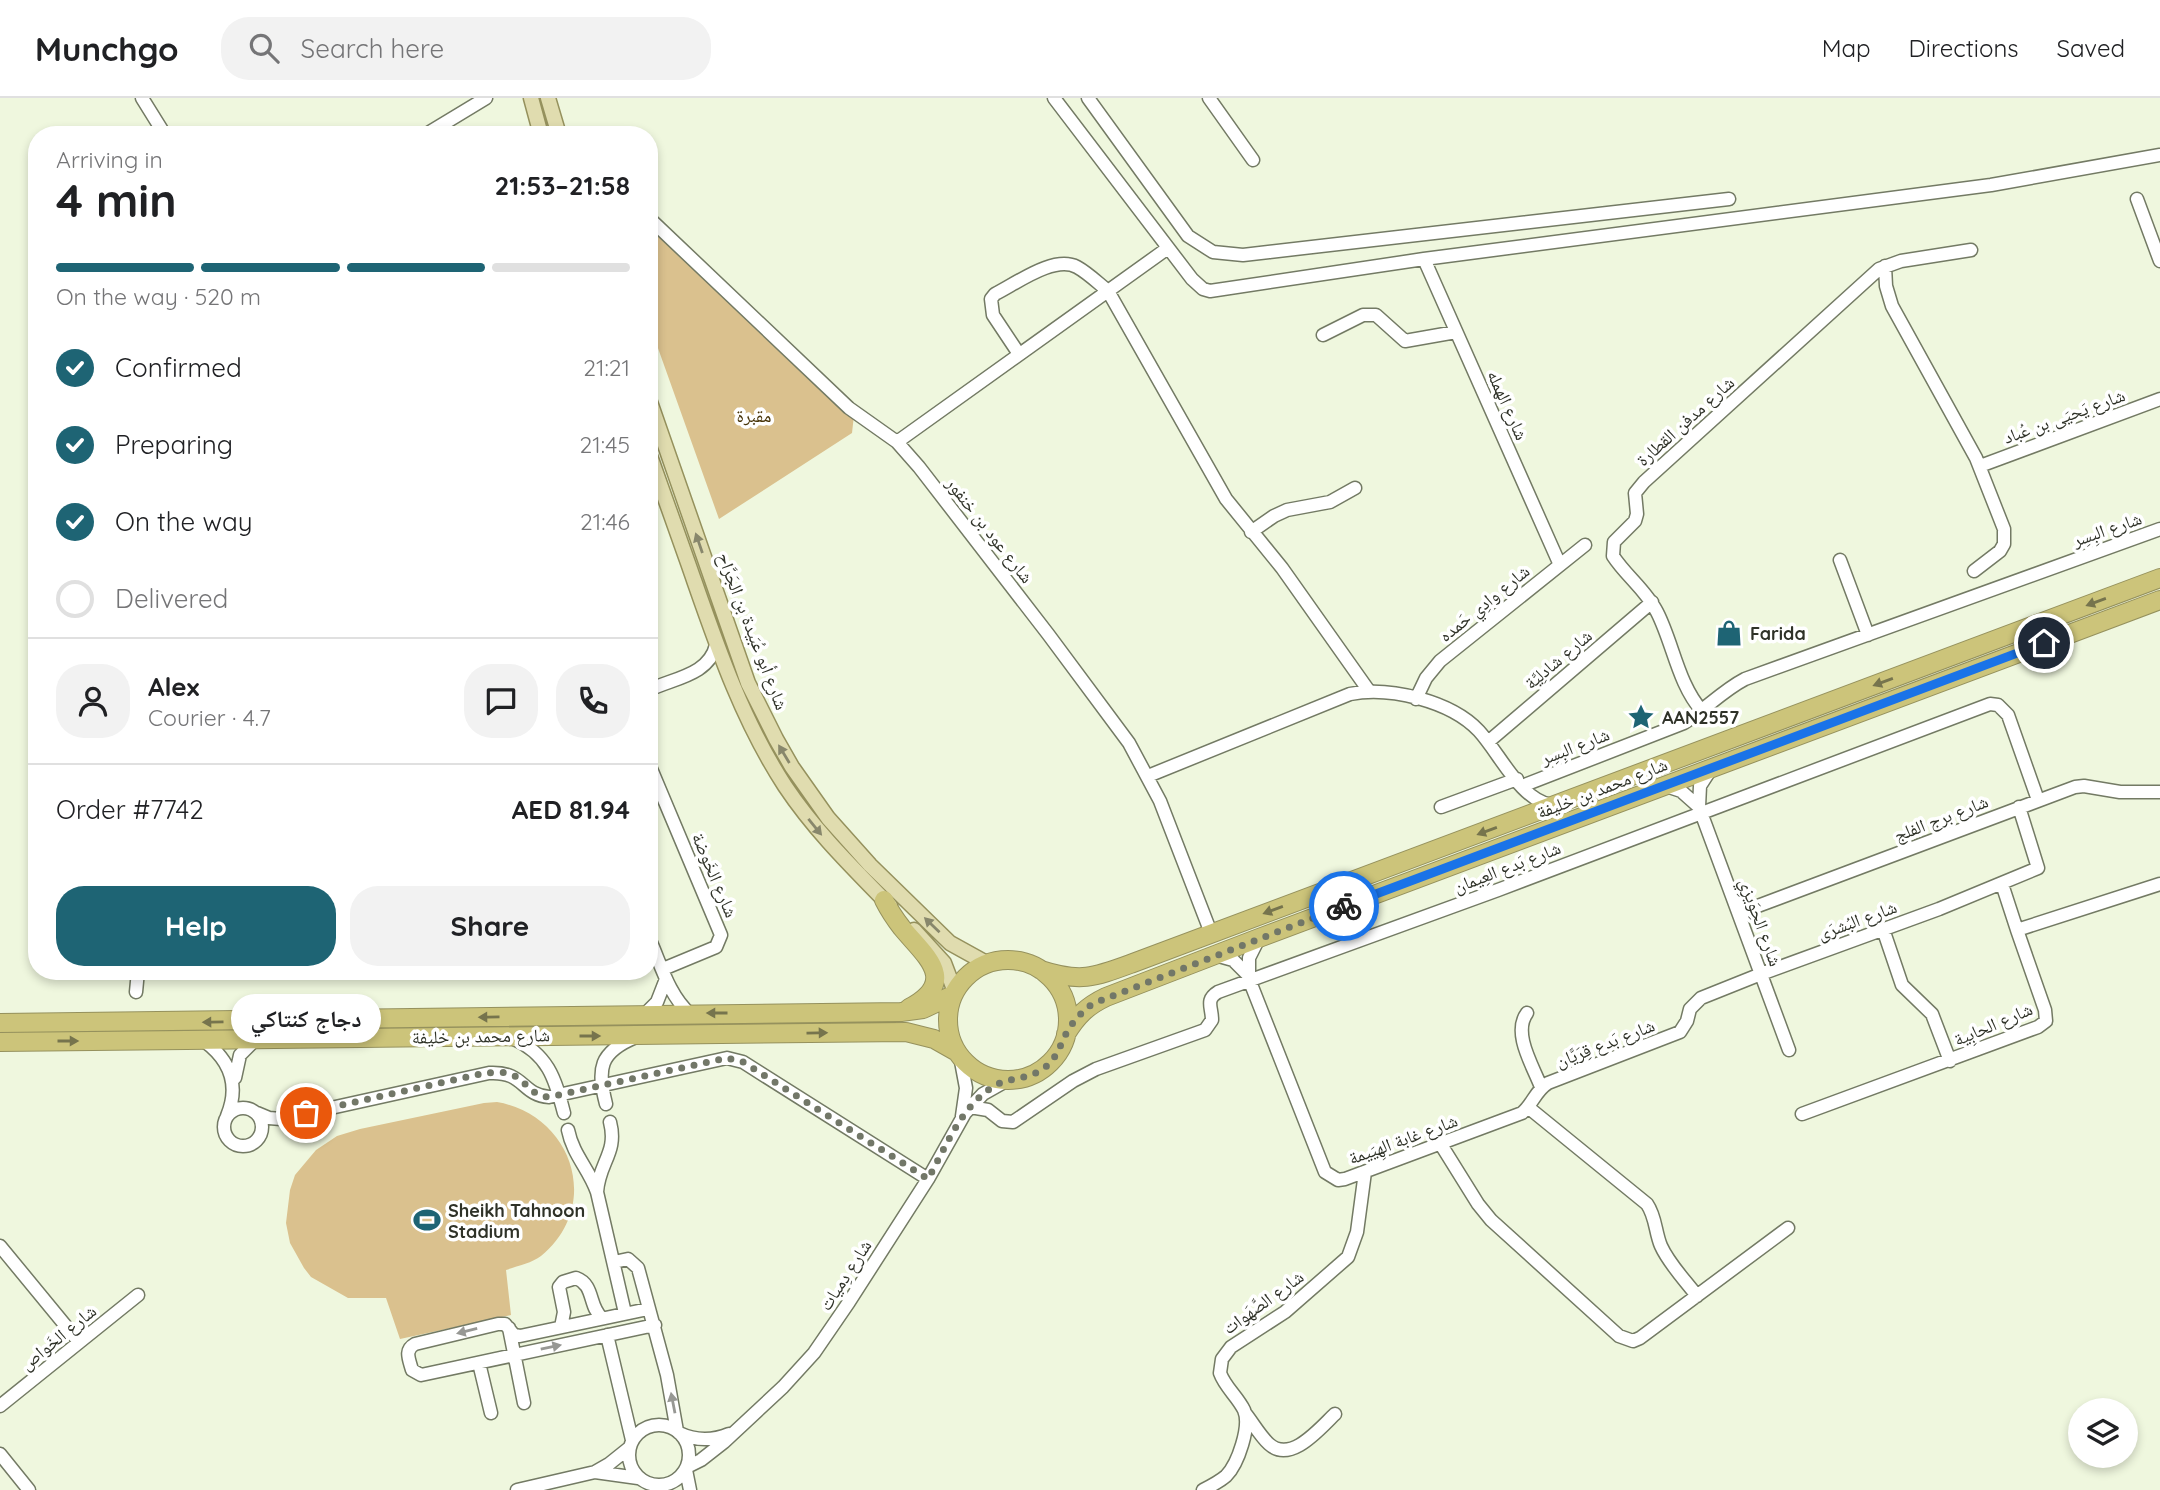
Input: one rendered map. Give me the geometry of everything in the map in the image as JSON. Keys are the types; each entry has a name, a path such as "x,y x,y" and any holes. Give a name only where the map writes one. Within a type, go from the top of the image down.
{"highway":[{"name":"شارع محمد بن خليفة","path":"1041,970 1065,977 1090,977 1556,806 2160,578"},
{"name":"شارع محمد بن خليفة","path":"1066,1034 1080,1013 1092,1004 1214,955 2160,600"},
{"path":"884,900 900,925 929,957 934,972 928,995 901,1012"},
{"path":"1015,961 1041,970 1064,998 1068,1016 1066,1034 1058,1053 1045,1068 1027,1078 1006,1081 981,1073 959,1054 948,1024 954,994 975,970 988,964 1015,961"},
{"name":"شارع محمد بن خليفة","path":"0,1023 901,1012 923,1009 954,994"},
{"name":"شارع محمد بن خليفة","path":"0,1042 906,1032 934,1039 959,1054"}],"main road":[{"path":"531,98 539,126"},
{"path":"548,98 556,126"},
{"name":"شارع أبو عُبَيدة بن الجَرَّاح","path":"658,426 748,683 792,767 828,818 870,865 950,943 988,964"},
{"name":"شارع أبو عُبَيدة بن الجَرَّاح","path":"658,479 729,679 769,760 799,807 843,860 944,962 954,994"}],"street":[{"path":"142,98 159,126"},
{"path":"440,126 486,98"},
{"path":"1054,98 1197,285 1210,291 1424,259 1956,190 2160,155"},
{"path":"1088,98 1181,229 1204,248 1223,254 1243,256 1728,199"},
{"path":"1209,98 1253,160"},
{"path":"2137,200 2160,261"},
{"name":"شارع عود بن خنفور","path":"658,227 849,408 897,442 912,458 1129,743 1148,776 1211,933"},
{"path":"897,442 1168,248"},
{"name":"شارع مدفن القطارة","path":"1702,711 1691,696 1652,602 1617,562 1612,549 1618,536 1635,521 1637,514 1634,500 1638,487 1866,279 1885,266 1901,261 1971,250"},
{"name":"شارع الهمله","path":"1424,259 1560,565"},
{"path":"1020,354 993,315 990,299 995,294 1053,264 1063,262 1077,267 1108,291 1226,499 1289,578 1369,691"},
{"path":"1885,266 1886,286 1892,306 1980,466 2005,537 2000,551 1974,571"},
{"path":"1323,335 1363,315 1376,315 1405,341 1457,332"},
{"name":"شارع يَحيَى بن عُباد","path":"1980,466 2160,399"},
{"path":"1251,532 1287,510 1330,502 1355,488"},
{"name":"شارع البِسِر","path":"1441,807 1490,788 1519,783 1684,723 1702,711 1720,693 1745,679 2160,529"},
{"name":"شارع وادِي حَمده","path":"1416,699 1426,678 1440,661 1585,545"},
{"path":"1840,560 1868,635"},
{"name":"شارع شادلِيَّة","path":"1488,742 1652,602"},
{"path":"658,686 701,669 711,659 716,645"},
{"path":"701,669 716,671 729,679"},
{"path":"1148,776 1337,698 1369,691 1385,692 1441,705 1467,720 1488,742 1519,783 1542,804 1556,806"},
{"name":"شارع بَدع العِيمان","path":"970,1107 988,1110 1006,1122 1016,1120 1073,1081 1096,1069 1205,1030 1212,1020 1209,1005 1211,998 1218,992 1498,890 1700,809 1990,704 1998,705 2008,715 2038,800"},
{"path":"1700,809 1700,786 1711,769"},
{"path":"1516,820 1526,806 1519,783"},
{"name":"شارع الخَوضة","path":"658,786 720,935 716,947 664,974"},
{"path":"1666,786 1681,791 1700,809"},
{"name":"شارع برج الفلج","path":"1739,913 2038,800 2084,786 2120,792 2160,792"},
{"name":"شارع البُشرَى","path":"1690,1009 1701,998 2038,869 2019,807"},
{"name":"شارع الحِوَيزِي","path":"1700,809 1789,1050"},
{"path":"2001,884 2017,930 2160,884"},
{"path":"1883,929 1902,985 1932,1014 1950,1061"},
{"name":"شارع الحابِية","path":"1802,1114 1950,1061 2038,1027 2046,1021 2045,1010 2017,930"},
{"name":"شارع غابة الهِيَيمة","path":"1250,980 1249,958 1259,938"},
{"name":"شارع غابة الهِيَيمة","path":"1214,955 1233,960 1250,980 1325,1172 1338,1180 1514,1117 1529,1108"},
{"path":"658,960 675,998 690,1014"},
{"path":"645,1014 657,1002 664,974"},
{"path":"135,992 137,980"},
{"name":"شارع بَدع قِرَيَّان","path":"1529,1108 1541,1087 1674,1035 1684,1027 1690,1009"},
{"path":"1527,1013 1522,1021 1521,1032 1541,1087"},
{"path":"505,1035 528,1047 570,1085 579,1086 596,1079 617,1046 639,1036"},
{"path":"255,1040 236,1063 233,1097 224,1132 233,1144 248,1146 281,1119"},
{"path":"204,1041 224,1059 241,1098 261,1122 261,1135"},
{"name":"شارع دِميات","path":"959,1054 966,1088 961,1120"},
{"path":"227,1116 239,1108 268,1118 281,1119 501,1072 514,1076 533,1093 559,1096 719,1059 735,1059 928,1179"},
{"path":"547,1066 557,1084 564,1113"},
{"path":"601,1070 601,1085 606,1104"},
{"name":"شارع دِميات","path":"687,1468 736,1431 783,1387 814,1353 928,1179 970,1107 983,1094 1006,1081"},
{"path":"1529,1108 1647,1204 1655,1219 1663,1251 1697,1296"},
{"path":"597,1192 600,1173 614,1138 610,1122"},
{"path":"568,1130 571,1147 590,1175 597,1192 625,1313"},
{"path":"1440,1143 1491,1220 1619,1336 1633,1340 1640,1338 1788,1228"},
{"path":"580,1161 595,1162 609,1155"},
{"name":"شارع الصَّهَوات","path":"1245,1412 1222,1378 1219,1368 1222,1359 1231,1347 1285,1312 1348,1257 1357,1232 1365,1172"},
{"path":"0,1246 79,1342"},
{"path":"614,1262 623,1258 636,1264 655,1325 678,1432 689,1448 687,1468 691,1490"},
{"path":"561,1327 564,1312 559,1287 563,1282 576,1278 588,1287 595,1310 602,1318"},
{"name":"شارع الخَواص","path":"0,1406 138,1295"},
{"path":"648,1308 520,1336 514,1335 502,1323 415,1344 408,1352 412,1370 421,1375 655,1325"},
{"path":"509,1328 524,1403"},
{"path":"607,1335 631,1444 629,1459 638,1478"},
{"path":"479,1363 491,1413"},
{"path":"1245,1412 1270,1445 1283,1450 1297,1447 1335,1414"},
{"path":"1203,1490 1222,1479 1235,1464 1245,1426 1245,1412"},
{"path":"517,1490 595,1472 609,1464 631,1444 638,1433 653,1425 662,1425 678,1432"},
{"name":"شارع دِميات","path":"678,1432 688,1437 707,1440 736,1431"},
{"path":"0,1454 29,1490"},
{"path":"595,1472 638,1478 662,1488 674,1482 687,1468"}],"green space":[{"name":"مقبرة","path":"658,230 854,415 852,433 719,519 658,348"},
{"name":"Sheikh Tahnoon Stadium","path":"497,1102 523,1110 544,1124 560,1143 570,1165 574,1188 571,1212 560,1235 541,1256 506,1270 511,1315 400,1339 386,1298 348,1298 311,1277 304,1268 290,1243 286,1223 290,1190 295,1175 316,1150 337,1136"}],"way so far":[{"path":"306,1113 480,1074 508,1074 521,1081 533,1093 549,1097 727,1058 743,1062 928,1179 961,1120 976,1100 1006,1081 1027,1078 1045,1068 1058,1053 1066,1034 1080,1013 1092,1004 1344,906"}],"place":[{"name":"Farida","path":"1729,633"},
{"name":"AAN2557","path":"1641,717"},
{"name":"دجاج كنتاكي","path":"306,1113"},
{"name":"Sheikh Tahnoon Stadium","path":"427,1220"}],"route":[{"path":"1344,906 2044,643"}]}
